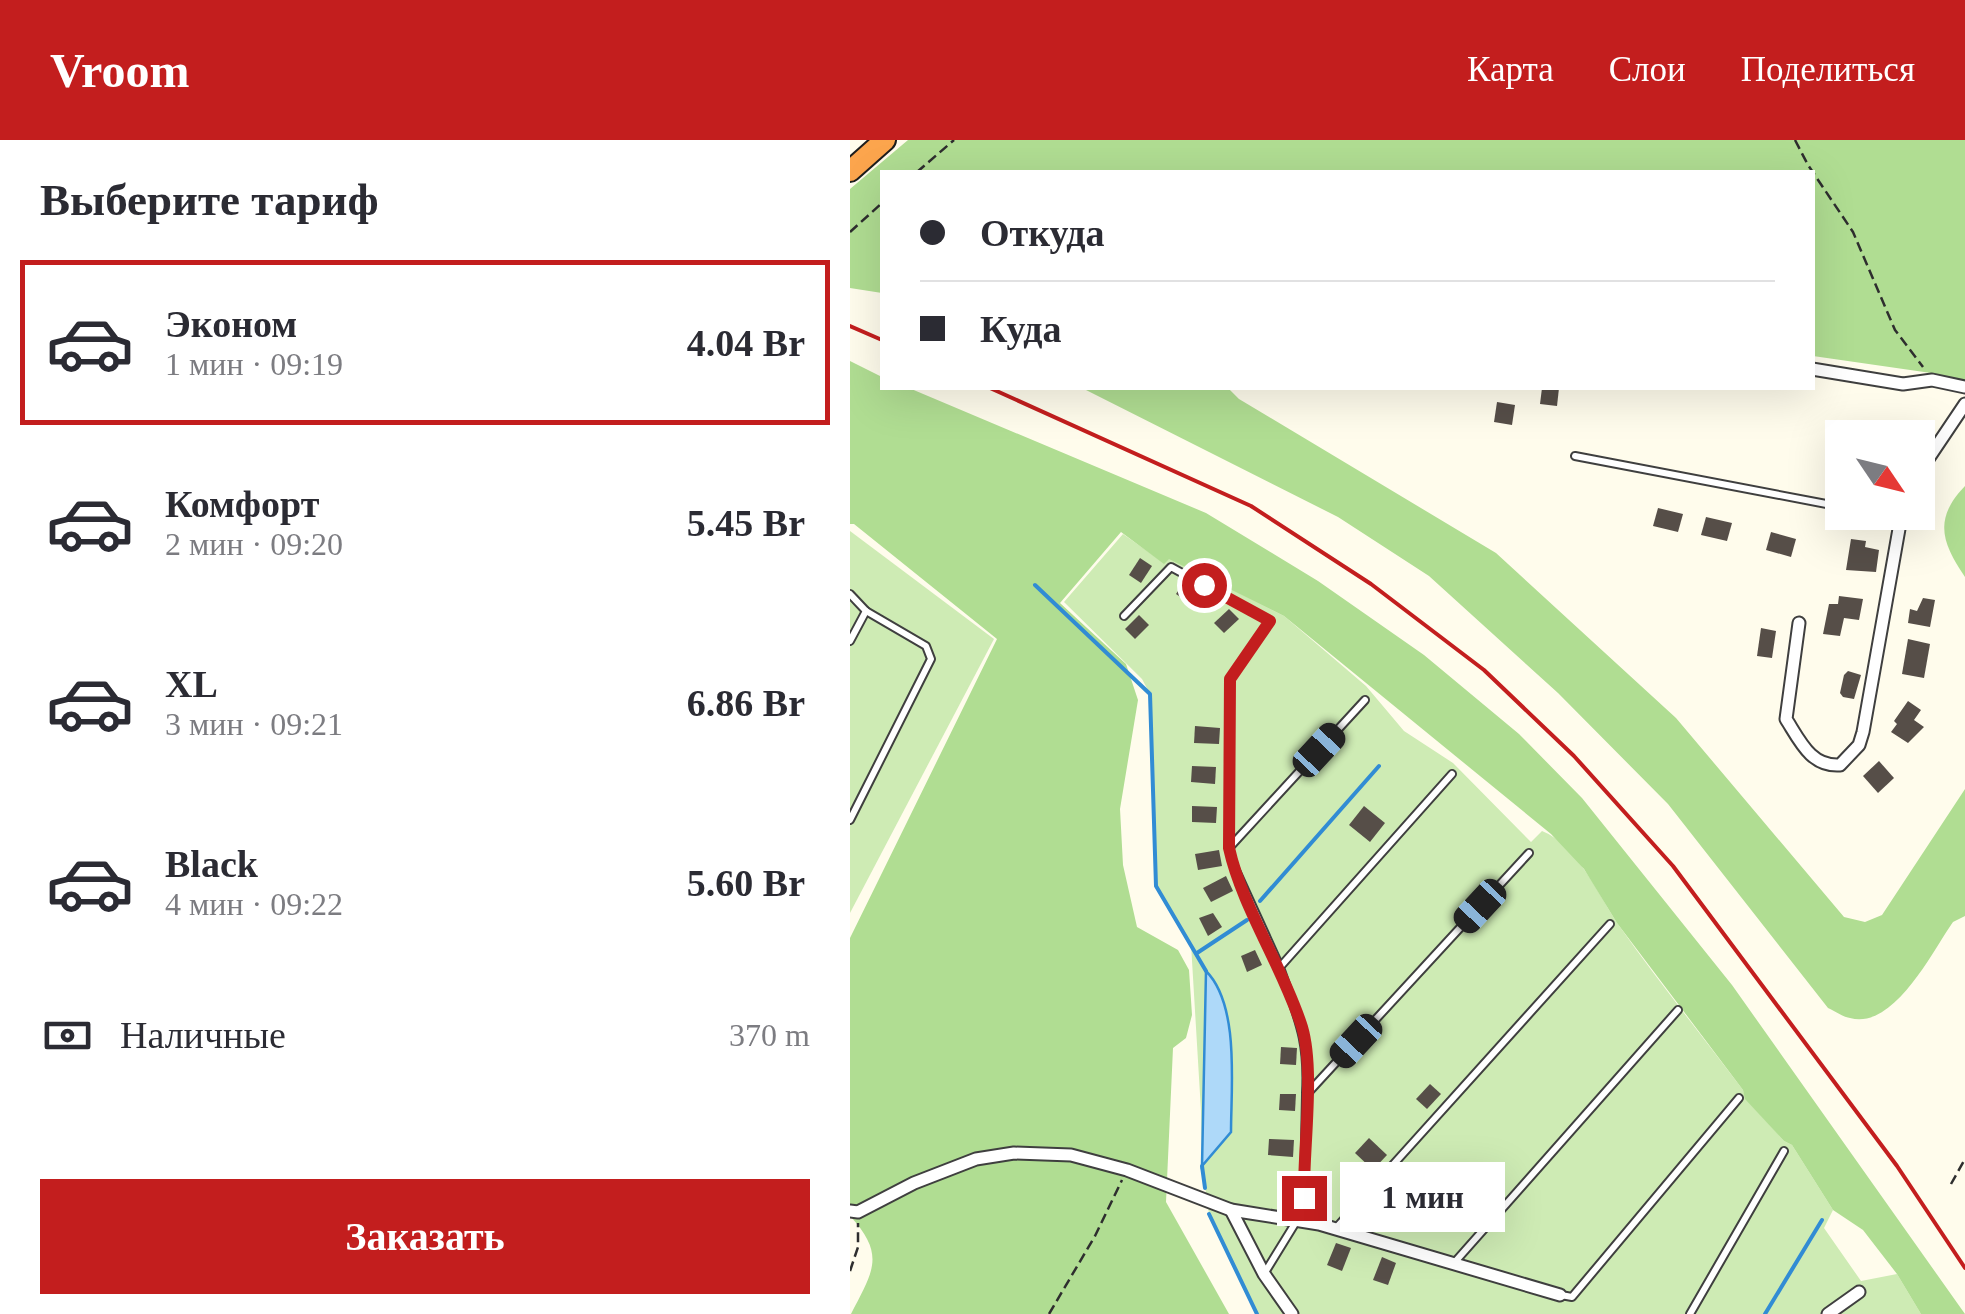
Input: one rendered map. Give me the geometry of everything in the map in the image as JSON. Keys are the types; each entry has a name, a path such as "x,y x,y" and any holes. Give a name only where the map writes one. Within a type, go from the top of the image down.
{"highway":[{"path":"850,171 885,140"}],"street":[{"path":"1815,369 1903,384 1932,380 1965,387"},
{"path":"1935,453 1961,408"},
{"path":"1799,623 1786,719 1816,760 1828,766 1840,764 1860,745 1864,732 1898,530"},
{"path":"854,1211 976,1159 1014,1153 1071,1155 1127,1170 1232,1210 1336,1229 1560,1295"},
{"path":"1232,1210 1264,1274 1292,1314"},
{"path":"1828,1314 1859,1292"}],"lane":[{"path":"1574,456 1825,504"},
{"path":"1124,616 1172,567 1270,621 1230,679 1229,848 1302,1028 1308,1056 1304,1198 1316,1224"},
{"path":"850,594 866,611 926,646 931,659 850,820"},
{"path":"850,641 866,611"},
{"path":"1229,848 1365,700"},
{"path":"1280,967 1452,774"},
{"path":"1306,1094 1529,853"},
{"path":"1336,1229 1610,924"},
{"path":"1453,1264 1678,1010"},
{"path":"1560,1295 1572,1297 1739,1098"},
{"path":"1690,1314 1784,1151"},
{"path":"1264,1274 1297,1220"}],"path":[{"path":"919,170 954,140"},
{"path":"1795,140 1811,170"},
{"path":"1815,175 1854,232 1895,330 1932,380"},
{"path":"850,232 880,205"},
{"path":"1952,1184 1965,1160"},
{"path":"1049,1314 1127,1170"},
{"path":"850,1270 858,1247 854,1211"}],"green space":[{"path":"908,140 1965,140 1965,385 1931,373 1815,356 1815,170 880,170 880,293 850,288 850,189"},
{"path":"850,361 880,376 880,390 914,390 1206,513 1318,581 1424,655 1519,734 1582,798 1732,985 1965,1314 1921,1314 1863,1230 1833,1210 1792,1145 1745,1099 1743,1090 1617,923 1584,869 1551,834 1284,616 1169,559 1164,564 1121,532 1060,603 1126,664 1138,700 1120,809 1123,865 1137,927 1178,950 1189,970 1192,1015 1186,1038 1173,1048 1166,1202 1229,1314 851,1314 870,1274 872,1253 850,1216 850,938 997,639 850,524"},
{"path":"1086,390 1230,390 1496,553 1676,718 1844,917 1865,922 1882,915 1965,789 1965,916 1953,922 1910,986 1882,1012 1866,1019 1850,1018 1828,1008 1668,804 1558,693 1429,576 1338,517"},
{"path":"1965,486 1965,577 1944,531 1948,509"},
{"path":"850,531 994,639 850,913"},
{"path":"1123,534 1164,563 1169,558 1284,616 1366,686 1404,731 1453,763 1531,842 1542,831 1566,848 1746,1099 1792,1145 1833,1210 1824,1228 1861,1281 1897,1274 1921,1314 1257,1314 1209,1214 1202,1166 1191,944 1156,886 1150,694 1142,679 1064,602"}],"water":[{"path":"1206,971 1217,986 1229,1025 1232,1093 1231,1132 1202,1166"}],"building":[{"path":"1542,390 1559,390 1557,406 1540,404"},
{"path":"1497,402 1515,405 1512,425 1494,422"},
{"path":"1658,508 1683,514 1678,532 1653,526"},
{"path":"1706,517 1732,523 1727,541 1701,535"},
{"path":"1771,532 1796,539 1791,557 1766,550"},
{"path":"1851,539 1866,541 1865,547 1879,550 1876,572 1846,570"},
{"path":"1140,558 1152,566 1141,583 1129,575"},
{"path":"1184,582 1201,593 1192,605 1176,594"},
{"path":"1839,596 1863,599 1859,620 1844,618 1840,636 1823,634 1829,604 1838,604"},
{"path":"1923,598 1935,600 1930,627 1908,623 1910,609 1917,611"},
{"path":"1229,609 1239,619 1224,633 1214,623"},
{"path":"1139,615 1149,625 1135,639 1125,629"},
{"path":"1761,628 1776,631 1772,658 1757,656"},
{"path":"1908,639 1930,644 1924,678 1902,674"},
{"path":"1848,671 1861,675 1854,699 1840,693"},
{"path":"1908,701 1921,710 1914,720 1924,727 1908,743 1891,732"},
{"path":"1195,726 1220,728 1219,744 1194,743"},
{"path":"1879,761 1894,778 1878,793 1863,776"},
{"path":"1192,766 1216,767 1215,784 1191,782"},
{"path":"1192,806 1217,807 1216,823 1192,822"},
{"path":"1364,806 1385,823 1370,842 1349,825"},
{"path":"1219,850 1222,866 1198,870 1195,854"},
{"path":"1226,876 1233,891 1211,902 1203,888"},
{"path":"1213,913 1222,927 1208,936 1199,918"},
{"path":"1255,950 1262,965 1247,972 1241,956"},
{"path":"1281,1047 1297,1048 1296,1065 1280,1064"},
{"path":"1430,1084 1441,1094 1427,1109 1416,1099"},
{"path":"1280,1094 1296,1094 1295,1111 1279,1110"},
{"path":"1369,1138 1387,1155 1373,1170 1355,1153"},
{"path":"1269,1139 1294,1140 1293,1157 1268,1155"},
{"path":"1278,1182 1294,1183 1293,1200 1277,1199"},
{"path":"1336,1243 1351,1248 1342,1271 1327,1265"},
{"path":"1382,1257 1396,1263 1388,1285 1373,1280"}],"waterway":[{"path":"1035,585 1150,694 1156,886 1206,971"},
{"path":"1260,901 1379,766"},
{"path":"1197,953 1247,920"},
{"path":"1202,1166 1205,1188"},
{"path":"1209,1214 1257,1314"},
{"path":"1765,1314 1822,1220"}],"railway":[{"path":"850,326 880,339"},
{"path":"994,390 1251,506 1371,584 1484,670 1574,756 1673,866 1897,1166 1965,1268"}],"route":[{"path":"1204,585 1270,621 1230,679 1229,848 1302,1028 1308,1056 1304,1198"}]}
